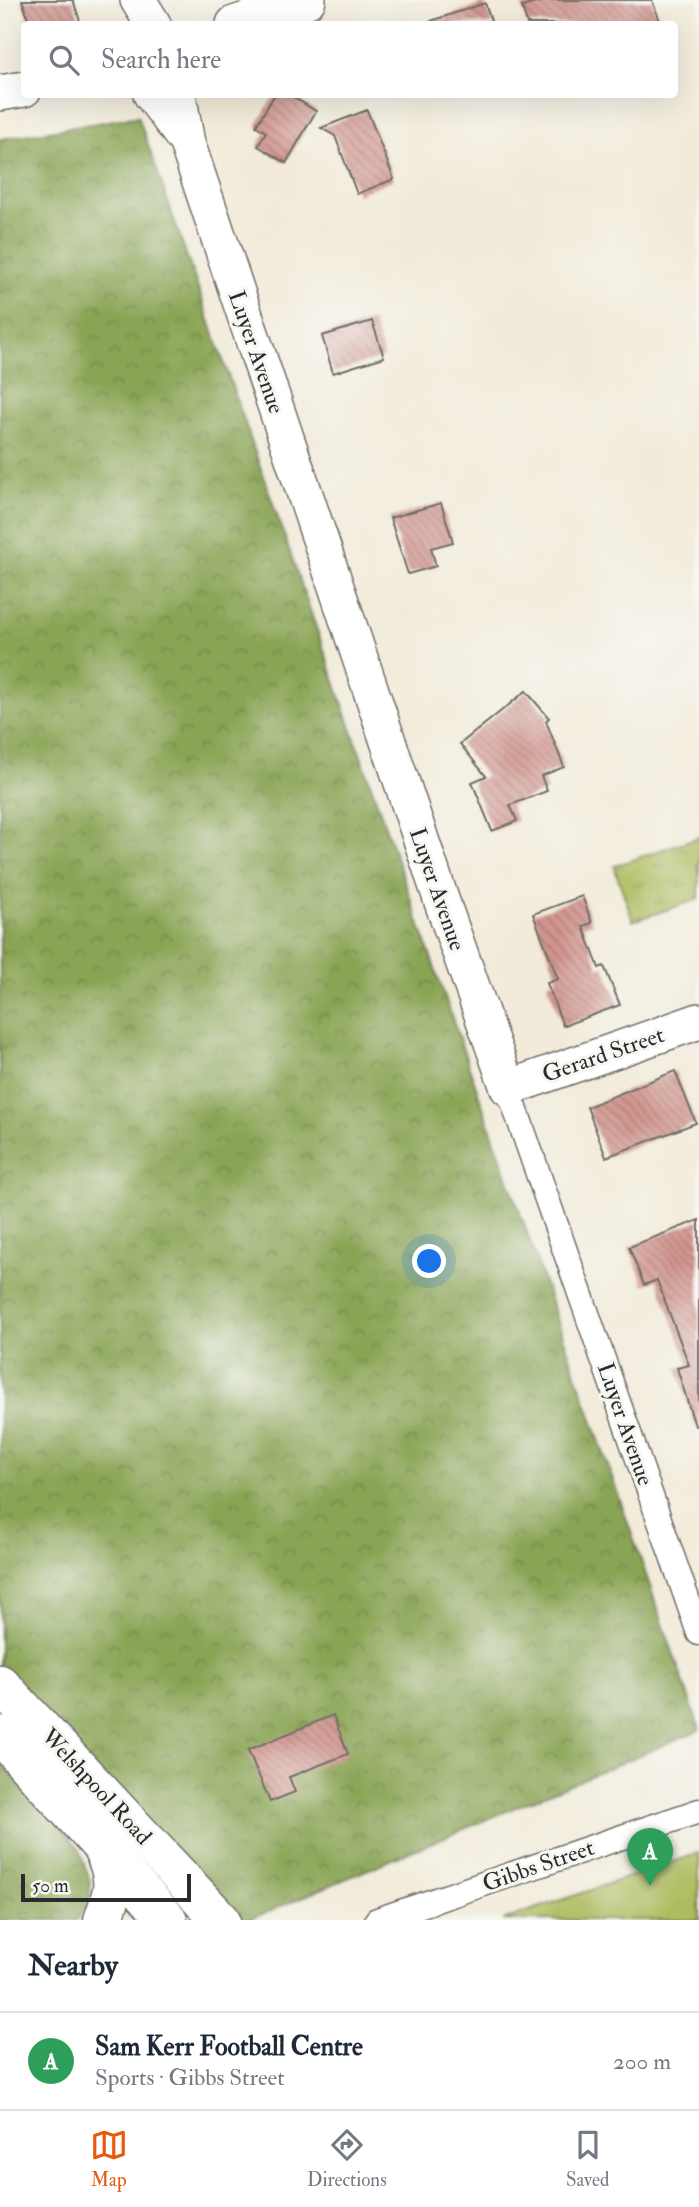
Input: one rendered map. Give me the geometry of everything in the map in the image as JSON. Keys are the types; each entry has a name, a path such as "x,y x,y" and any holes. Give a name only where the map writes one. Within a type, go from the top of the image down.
{"main road":[{"name":"Welshpool Road","path":"0,1684 221,1920"},
{"name":"Welshpool Road","path":"0,1735 164,1919"},
{"path":"103,1850 112,1870 114,1888 103,1920"},
{"path":"164,1919 195,1891"}],"street":[{"path":"130,0 131,21"},
{"path":"138,0 151,21"},
{"path":"244,21 308,0"},
{"path":"0,93 21,90"},
{"name":"Luyer Avenue","path":"153,98 187,142"},
{"name":"Luyer Avenue","path":"179,98 187,142 442,902 699,1633"},
{"name":"Gerard Street","path":"508,1088 699,1021"},
{"name":"Gibbs Street","path":"377,1920 699,1811"}],"green space":[{"path":"138,116 699,1727 699,1730 248,1920 238,1920 0,1668 0,139"},
{"path":"699,837 699,899 633,921 614,866"},
{"path":"0,1762 79,1848 90,1881 90,1898 77,1920 0,1920"},
{"path":"699,1853 699,1920 503,1920"}],"building":[{"path":"22,0 73,0 80,21 29,21"},
{"path":"545,0 652,0 660,21 526,21 522,7"},
{"path":"485,3 491,21 431,21"},
{"path":"273,98 295,98 316,111 286,163 258,146 266,132 256,126"},
{"path":"367,110 394,179 357,194 335,136 321,128"},
{"path":"372,321 384,357 333,373 322,336"},
{"path":"441,503 453,542 431,548 436,566 408,574 390,518"},
{"path":"526,691 549,718 546,721 564,767 541,776 547,791 510,805 517,821 492,831 472,782 486,776 460,744"},
{"path":"582,896 592,923 583,926 599,968 604,966 620,1005 563,1026 547,983 558,979 533,914"},
{"path":"675,1071 696,1123 606,1157 587,1107"},
{"path":"699,1220 699,1425 695,1426 677,1368 689,1365 657,1280 644,1285 629,1247"},
{"path":"333,1715 348,1754 289,1777 295,1792 270,1802 248,1750"}],"place":[{"name":"Sam Kerr Football Centre","path":"650,1886"}]}
